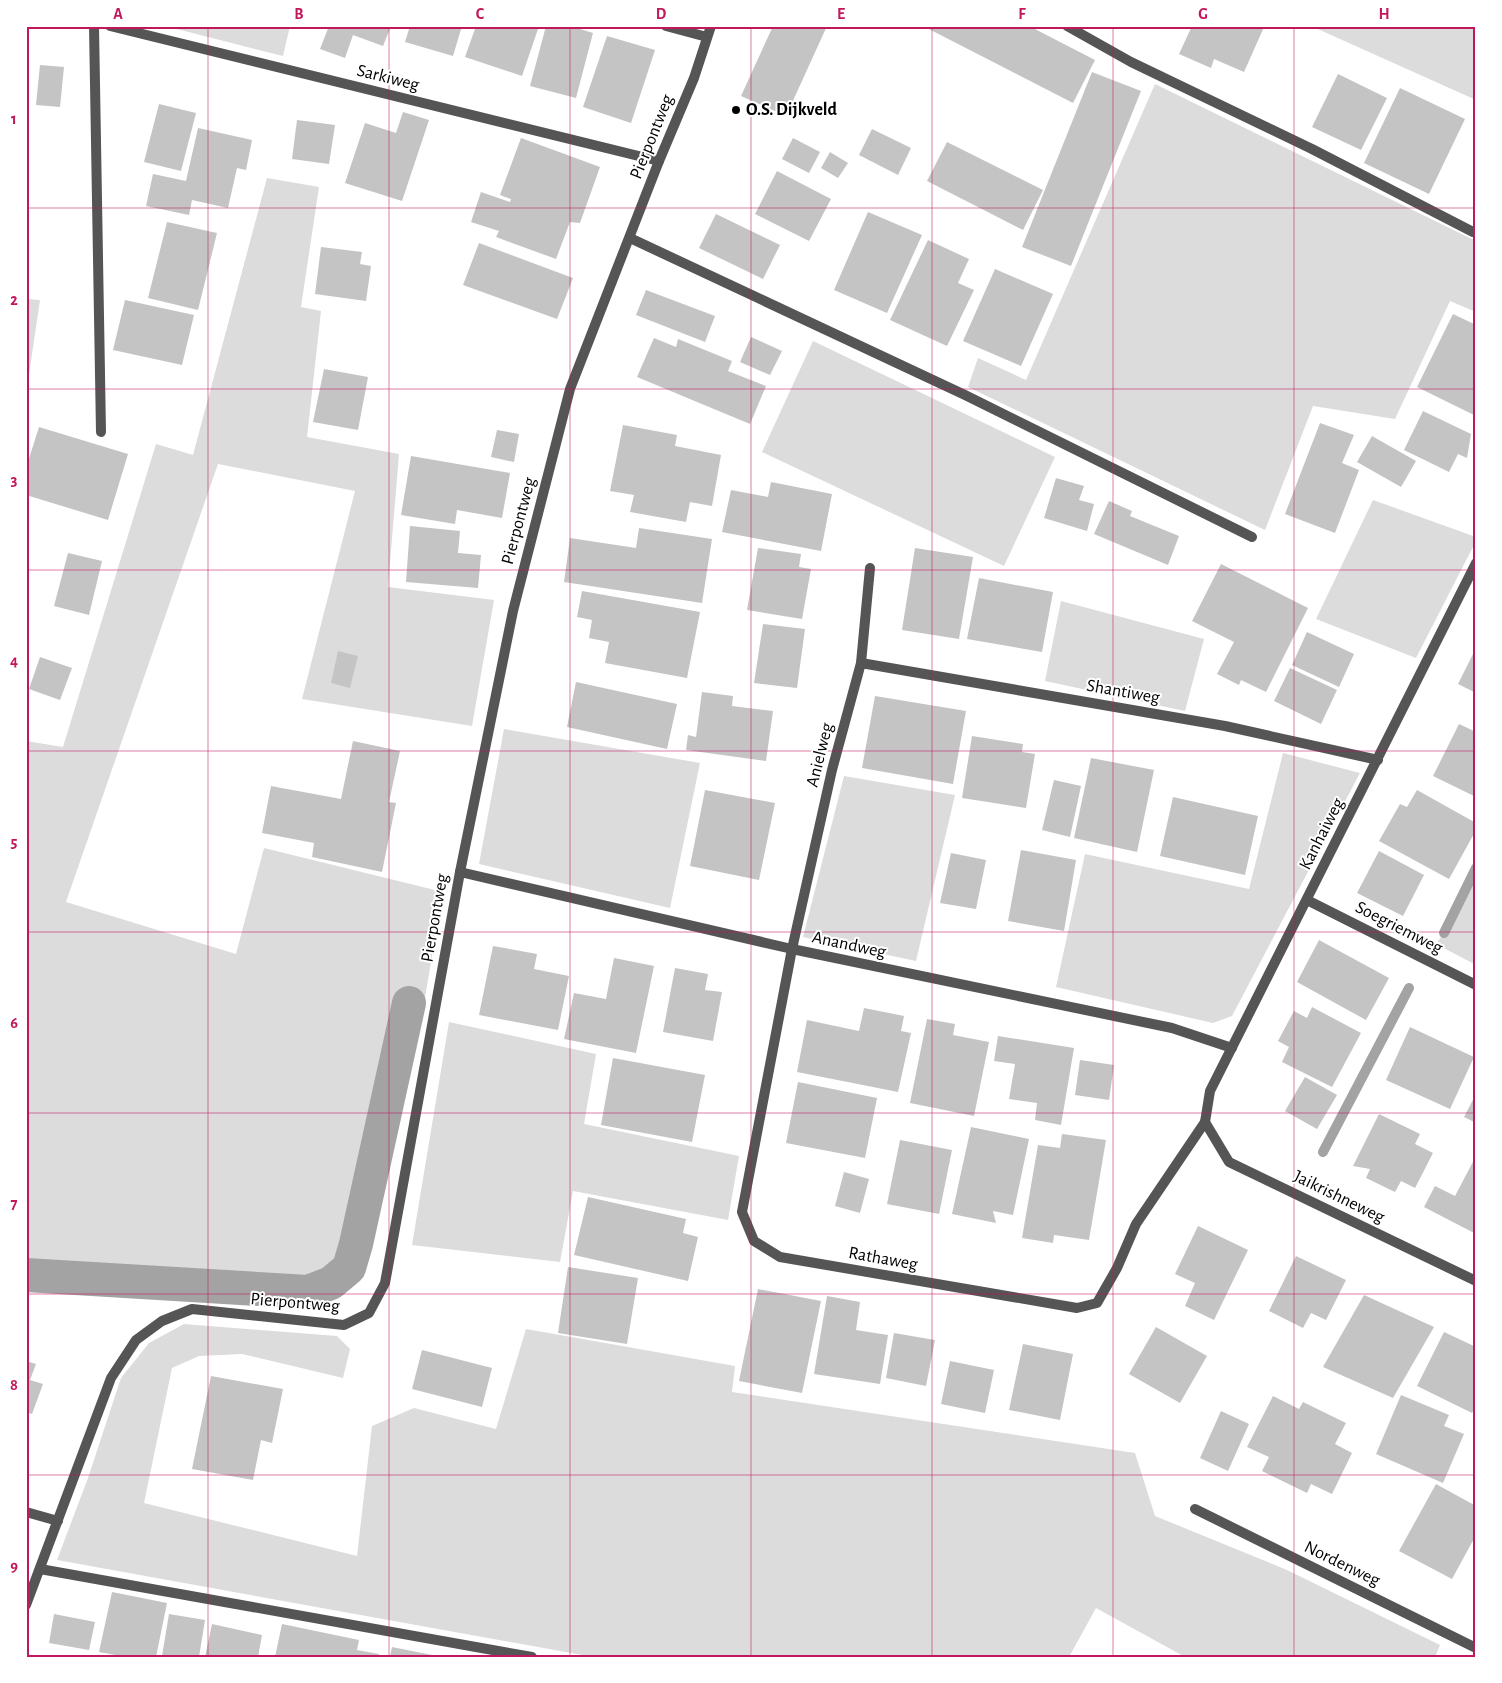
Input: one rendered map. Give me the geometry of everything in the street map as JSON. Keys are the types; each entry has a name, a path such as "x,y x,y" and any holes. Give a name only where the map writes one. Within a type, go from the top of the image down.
{"street":[{"path":"94,26 101,432"},
{"name":"Sarkiweg","path":"110,26 659,161"},
{"path":"666,26 708,37"},
{"name":"Pierpontweg","path":"26,1605 111,1378 136,1340 162,1321 192,1309 344,1325 369,1313 385,1283 460,872 513,611 570,389 659,161 694,78 711,26"},
{"path":"1067,26 1131,62 1312,150 1473,232"},
{"path":"630,238 965,395 1252,537"},
{"name":"Kanhaiweg","path":"1204,1122 1210,1091 1476,563"},
{"name":"Anielweg","path":"792,949 832,770 861,663 870,568"},
{"name":"Shantiweg","path":"861,663 1225,726 1378,760"},
{"name":"Anandweg","path":"460,872 792,949 1172,1028 1232,1048"},
{"name":"Soegriemweg","path":"1307,900 1476,985"},
{"name":"Rathaweg","path":"792,949 742,1212 754,1241 780,1257 1077,1308 1097,1303 1117,1268 1136,1224 1204,1122"},
{"name":"Jaikrishneweg","path":"1204,1122 1229,1162 1476,1282"},
{"name":"Nordenweg","path":"1195,1509 1476,1648"},
{"path":"26,1512 58,1521"},
{"path":"40,1569 532,1657"}],"shaded area":[{"path":"165,26 290,26 283,56"},
{"path":"1311,26 1476,26 1476,100"},
{"path":"1155,84 1476,241 1476,312 1450,301 1395,419 1313,406 1265,530 968,387 978,358 1026,380"},
{"path":"267,178 319,187 301,307 321,311 307,437 399,454 388,587 494,600 472,726 302,699 355,491 218,464 66,902 236,954 264,848 443,892 423,1009 409,1004 356,1244 349,1268 331,1283 308,1292 26,1275 26,741 63,747 156,444 193,455"},
{"path":"26,299 40,300 26,395"},
{"path":"813,341 1055,457 1004,566 762,452"},
{"path":"1373,500 1476,537 1476,541 1416,658 1316,619"},
{"path":"1061,601 1204,639 1185,711 1045,681"},
{"path":"504,729 700,763 670,908 479,864"},
{"path":"1283,753 1360,773 1232,1016 1213,1023 1056,987 1085,854 1249,889"},
{"path":"844,776 955,795 916,961 803,937"},
{"path":"1476,868 1476,965 1436,944 1444,933"},
{"path":"449,1022 596,1054 584,1124 739,1156 728,1220 573,1191 560,1262 412,1245"},
{"path":"184,1324 337,1336 350,1349 343,1378 242,1354 199,1356 172,1368 144,1503 357,1556 372,1426 414,1408 496,1429 526,1329 735,1366 732,1392 1135,1453 1155,1516 1287,1570 1440,1645 1435,1657 1185,1657 1096,1608 1069,1657 593,1657 57,1560 88,1478 121,1378 149,1343"}],"building":[{"path":"329,26 391,26 383,46 353,35 345,58 320,49"},
{"path":"410,26 462,26 453,56 405,42"},
{"path":"476,26 539,26 522,76 465,57"},
{"path":"546,26 581,26 580,29 593,33 576,98 530,86"},
{"path":"773,26 827,26 786,116 741,96"},
{"path":"923,26 1029,26 1095,60 1073,103"},
{"path":"1192,26 1264,27 1244,72 1214,59 1211,68 1179,54"},
{"path":"607,36 655,50 631,123 583,107"},
{"path":"40,65 64,67 60,107 36,105"},
{"path":"1092,72 1141,91 1071,266 1022,247"},
{"path":"1338,74 1387,98 1361,150 1312,127"},
{"path":"1400,88 1465,119 1429,194 1364,163"},
{"path":"159,104 196,113 181,171 144,162"},
{"path":"403,112 429,120 402,201 345,183 365,123 396,133"},
{"path":"297,120 335,125 329,164 292,159"},
{"path":"198,128 252,140 246,170 237,168 228,208 192,200 189,215 146,206 153,174 186,181"},
{"path":"872,129 911,148 898,175 859,155"},
{"path":"521,138 600,167 580,223 570,222 556,259 496,237 499,231 471,222 481,192 510,202 511,199 500,195"},
{"path":"793,138 820,152 809,173 782,159"},
{"path":"947,142 1043,190 1023,230 927,181"},
{"path":"830,152 848,163 838,178 821,168"},
{"path":"777,171 831,199 809,241 755,214"},
{"path":"868,212 922,235 887,313 834,290"},
{"path":"716,214 780,245 763,279 699,248"},
{"path":"167,222 217,233 198,310 148,298"},
{"path":"928,240 969,259 958,283 974,290 947,346 890,320"},
{"path":"479,243 573,278 557,319 463,285"},
{"path":"321,247 362,252 360,264 371,266 366,301 315,294"},
{"path":"995,269 1053,294 1021,366 963,341"},
{"path":"646,290 715,316 705,342 636,315"},
{"path":"125,300 194,315 182,365 113,350"},
{"path":"1453,314 1476,325 1476,416 1417,387"},
{"path":"751,337 782,351 770,375 740,362"},
{"path":"654,338 676,347 678,339 732,361 728,371 766,386 750,424 637,377"},
{"path":"324,369 368,377 358,430 313,422"},
{"path":"1423,411 1471,434 1467,458 1458,454 1449,472 1404,450"},
{"path":"1320,423 1354,435 1342,463 1359,470 1335,533 1285,514"},
{"path":"623,425 677,435 675,446 721,455 712,506 690,502 686,522 630,512 634,495 610,491"},
{"path":"39,427 128,454 108,520 26,495 26,468"},
{"path":"497,430 519,434 514,462 491,457"},
{"path":"1372,436 1416,461 1401,487 1357,462"},
{"path":"411,456 510,473 502,518 457,510 455,524 401,515"},
{"path":"1056,478 1084,486 1079,500 1094,504 1087,531 1044,518"},
{"path":"771,482 832,494 821,551 722,532 731,490 768,497"},
{"path":"1109,501 1132,511 1130,516 1179,536 1168,565 1094,534"},
{"path":"410,526 460,531 458,553 481,555 478,588 406,582"},
{"path":"639,528 712,539 702,603 564,582 570,538 636,548"},
{"path":"758,548 801,554 799,567 811,569 802,619 747,610"},
{"path":"915,548 973,557 959,639 902,630"},
{"path":"68,553 102,561 89,615 54,606"},
{"path":"1221,564 1308,608 1266,692 1241,680 1239,685 1217,674 1234,642 1192,621"},
{"path":"979,578 1053,592 1042,652 967,639"},
{"path":"582,591 700,612 687,678 605,663 609,642 589,638 592,620 577,617"},
{"path":"763,624 805,629 797,688 754,683"},
{"path":"1307,632 1354,654 1339,687 1292,665"},
{"path":"1476,648 1476,693 1458,684"},
{"path":"338,651 358,656 350,688 331,683"},
{"path":"40,657 72,668 60,700 29,689"},
{"path":"1290,668 1337,690 1321,724 1274,701"},
{"path":"576,682 677,704 667,749 567,727"},
{"path":"702,692 733,696 732,706 773,711 766,761 686,750 688,735 696,737"},
{"path":"875,696 966,711 953,784 862,768"},
{"path":"1459,724 1476,732 1476,797 1433,776"},
{"path":"972,736 1023,744 1022,752 1035,754 1026,808 962,798"},
{"path":"353,741 400,751 389,802 396,803 382,872 312,857 314,843 262,833 271,786 341,799"},
{"path":"1091,758 1154,770 1137,852 1074,838"},
{"path":"1054,780 1081,786 1070,837 1042,830"},
{"path":"705,790 775,803 759,880 690,866"},
{"path":"1417,790 1476,823 1476,830 1449,879 1379,841 1400,804 1407,807"},
{"path":"1173,797 1258,816 1245,875 1160,856"},
{"path":"1021,850 1076,860 1064,931 1008,921"},
{"path":"1379,851 1424,875 1403,916 1357,893"},
{"path":"951,853 986,860 976,909 940,903"},
{"path":"1319,940 1389,978 1366,1020 1297,982"},
{"path":"493,946 537,954 534,969 569,976 558,1030 479,1015"},
{"path":"614,958 654,966 636,1053 564,1039 574,993 606,999"},
{"path":"675,968 708,974 705,990 722,992 713,1041 663,1032"},
{"path":"1312,1007 1361,1033 1332,1087 1282,1062 1289,1047 1278,1041 1294,1011 1307,1018"},
{"path":"864,1008 904,1016 901,1031 911,1033 898,1092 797,1072 807,1020 859,1031"},
{"path":"927,1019 955,1024 953,1035 989,1042 974,1116 910,1103"},
{"path":"1410,1027 1474,1057 1450,1109 1386,1080"},
{"path":"998,1036 1074,1048 1061,1125 1035,1120 1037,1103 1009,1099 1015,1064 994,1061"},
{"path":"613,1058 705,1075 692,1142 601,1125"},
{"path":"1080,1060 1114,1065 1109,1100 1075,1095"},
{"path":"1305,1077 1337,1095 1317,1129 1285,1111"},
{"path":"798,1082 877,1098 865,1158 786,1143"},
{"path":"1476,1094 1476,1123 1464,1117"},
{"path":"1379,1114 1420,1134 1415,1144 1433,1153 1415,1188 1401,1181 1395,1192 1366,1178 1370,1169 1353,1166"},
{"path":"971,1127 1029,1139 1013,1215 993,1211 996,1223 952,1214"},
{"path":"1062,1134 1106,1140 1089,1240 1054,1235 1053,1243 1022,1238 1038,1145 1060,1148"},
{"path":"900,1140 952,1150 939,1214 887,1204"},
{"path":"1476,1156 1476,1234 1424,1207 1435,1186 1455,1196"},
{"path":"844,1172 869,1179 860,1213 835,1206"},
{"path":"588,1197 686,1219 683,1233 698,1237 688,1281 574,1255"},
{"path":"1198,1226 1248,1250 1214,1320 1185,1306 1195,1283 1175,1274"},
{"path":"1296,1256 1346,1280 1326,1320 1311,1313 1303,1328 1269,1311"},
{"path":"568,1267 638,1278 627,1344 558,1333"},
{"path":"758,1289 821,1301 802,1393 739,1381"},
{"path":"1364,1295 1434,1327 1393,1398 1323,1367"},
{"path":"827,1296 860,1302 856,1330 888,1335 880,1384 814,1374"},
{"path":"1156,1327 1207,1356 1180,1403 1129,1374"},
{"path":"1444,1332 1476,1347 1476,1406 1472,1413 1417,1386"},
{"path":"894,1333 935,1340 926,1386 886,1378"},
{"path":"1023,1344 1073,1354 1060,1420 1009,1410"},
{"path":"422,1350 492,1368 482,1407 412,1389"},
{"path":"26,1361 36,1364 30,1380 43,1384 32,1414 26,1412"},
{"path":"950,1361 994,1370 985,1413 941,1404"},
{"path":"211,1376 283,1389 272,1443 261,1440 253,1480 192,1469"},
{"path":"1401,1395 1449,1415 1444,1426 1464,1434 1443,1483 1376,1454"},
{"path":"1273,1396 1299,1409 1303,1402 1346,1423 1335,1444 1352,1453 1332,1494 1311,1484 1307,1493 1262,1471 1269,1457 1247,1447"},
{"path":"1221,1411 1249,1424 1228,1471 1200,1458"},
{"path":"1436,1484 1476,1506 1476,1535 1452,1579 1399,1551"},
{"path":"112,1592 167,1603 156,1657 126,1657 99,1652"},
{"path":"54,1614 95,1622 89,1650 49,1643"},
{"path":"169,1614 205,1620 199,1657 162,1656"},
{"path":"212,1624 262,1635 258,1657 205,1657"},
{"path":"282,1624 359,1640 357,1650 379,1654 378,1657 275,1657"},
{"path":"392,1647 437,1656 437,1657 390,1657"}],"waterway":[{"path":"1444,933 1476,868"},
{"path":"1323,1152 1409,988"},
{"path":"26,1275 308,1292 331,1283 349,1268 356,1244 409,1003"}],"place":[{"name":"O.S. Dijkveld","path":"736,110"}]}
